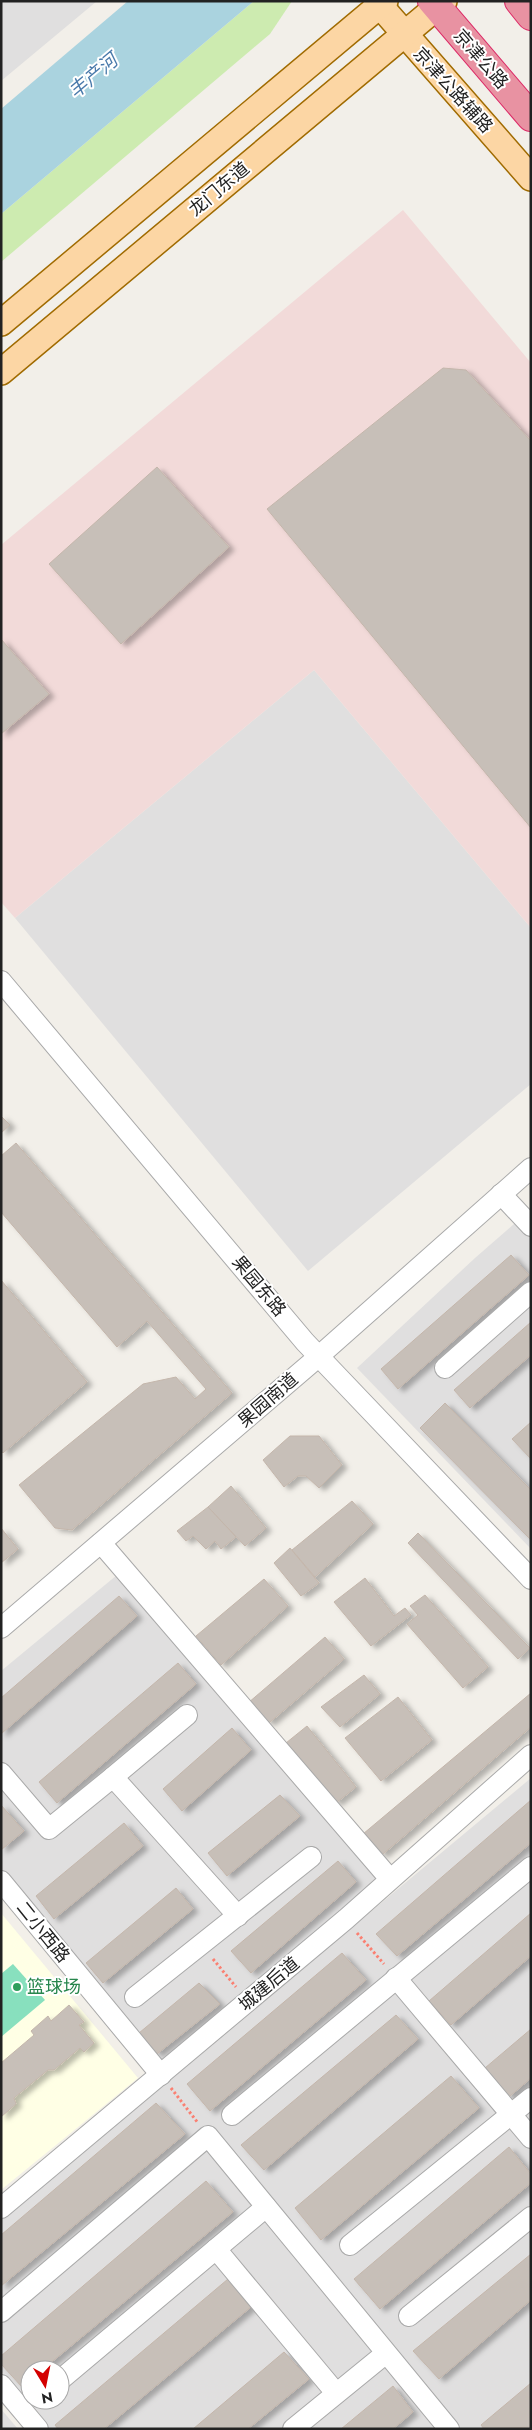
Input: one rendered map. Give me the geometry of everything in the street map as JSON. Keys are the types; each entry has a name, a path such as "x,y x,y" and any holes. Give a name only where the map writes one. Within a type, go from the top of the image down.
{"highway":[{"path":"519,1 531,16"},
{"name":"京津公路","path":"437,3 531,117"}],"main road":[{"name":"京津公路辅路","path":"380,3 403,34 531,178"},
{"path":"1,323 380,3"},
{"name":"龙门东道","path":"1,372 403,34 437,3"}],"street":[{"name":"果园东路","path":"1,980 316,1362 531,1579"},
{"name":"果园东路","path":"1,997 316,1362 531,1595"},
{"name":"果园南道","path":"1,1639 104,1546 504,1197 531,1168"},
{"name":"果园南道","path":"504,1197 531,1180"},
{"path":"504,1197 531,1226"},
{"path":"445,1368 531,1292"},
{"name":"果园南道","path":"1,1628 104,1546"},
{"path":"104,1546 390,1879"},
{"path":"1,1773 49,1829 187,1716"},
{"name":"城建后道","path":"1,2208 346,1919 531,1754"},
{"path":"113,1777 238,1916"},
{"path":"135,1997 311,1857"},
{"path":"232,2115 531,1867"},
{"name":"二小西路","path":"1,1881 160,2075"},
{"path":"396,1978 531,2138"},
{"path":"350,2245 531,2098"},
{"path":"1,2312 208,2136 385,2354 449,2429"},
{"path":"70,2372 266,2207"},
{"path":"409,2316 531,2217"},
{"path":"216,2249 336,2394"},
{"path":"292,2429 385,2354"},
{"path":"1,2385 38,2429"}],"path":[{"path":"346,1919 396,1978"},
{"path":"201,1945 248,2001"},
{"path":"160,2075 208,2136"}],"shaded area":[{"path":"1,1 97,1 1,81"},
{"path":"403,210 531,363 531,928 314,670 15,918 1,902 1,545"},
{"path":"314,670 531,928 531,1084 308,1271 15,918"},
{"path":"531,1209 531,1549 357,1368 475,1258"},
{"path":"117,1575 377,1879 159,2063 1,1873 1,1671"},
{"path":"531,1778 531,2429 50,2429 34,2410 70,2410 70,2360 20,2360 20,2393 1,2371 1,2220"},
{"path":"1,1913 138,2078 1,2190"},
{"path":"1,2409 18,2429 1,2429"}],"green space":[{"path":"254,1 292,1 270,34 1,262 1,214"},
{"name":"篮球场","path":"13,1964 45,2000 1,2037 1,1974"}],"water":[{"name":"丰产河","path":"128,1 254,1 1,214 1,109"}],"building":[{"path":"443,368 466,370 531,441 531,828 267,509"},
{"path":"157,467 229,547 121,644 49,564"},
{"path":"1,639 49,694 1,734"},
{"path":"1,1116 10,1125 1,1133"},
{"path":"16,1143 232,1393 72,1530 55,1528 19,1485 143,1384 176,1377 195,1399 206,1389 147,1321 117,1347 1,1212 1,1156"},
{"path":"511,1255 529,1275 398,1389 381,1369"},
{"path":"1,1280 87,1382 3,1453 1,1451"},
{"path":"531,1322 531,1355 470,1408 454,1390"},
{"path":"445,1403 531,1490 531,1540 420,1428"},
{"path":"531,1422 531,1459 512,1439"},
{"path":"290,1436 319,1436 342,1465 319,1488 306,1476 298,1476 284,1487 263,1460"},
{"path":"231,1486 266,1528 245,1546 208,1507"},
{"path":"352,1501 373,1524 315,1577 292,1550"},
{"path":"208,1507 236,1537 221,1549 215,1541 206,1549 193,1536 186,1541 177,1531"},
{"path":"1,1528 18,1549 1,1563"},
{"path":"418,1533 530,1648 518,1659 408,1543"},
{"path":"290,1548 319,1583 301,1596 274,1563"},
{"path":"365,1578 394,1616 405,1608 411,1615 371,1646 334,1602"},
{"path":"264,1579 288,1606 221,1665 196,1636"},
{"path":"425,1595 488,1667 463,1688 407,1624 418,1615 410,1606"},
{"path":"119,1596 137,1616 1,1734 1,1698"},
{"path":"325,1637 344,1659 269,1723 248,1703"},
{"path":"178,1663 196,1684 57,1803 39,1782"},
{"path":"364,1675 380,1694 340,1727 321,1707"},
{"path":"531,1693 531,1727 382,1855 363,1834"},
{"path":"398,1697 432,1740 381,1781 345,1738"},
{"path":"307,1726 356,1787 336,1803 286,1743"},
{"path":"232,1728 251,1750 182,1811 163,1789"},
{"path":"280,1795 300,1816 227,1876 208,1853"},
{"path":"531,1800 531,1843 397,1956 376,1934"},
{"path":"1,1805 24,1831 1,1850"},
{"path":"124,1823 143,1846 54,1919 36,1896"},
{"path":"338,1861 356,1882 251,1973 231,1951"},
{"path":"176,1888 193,1909 103,1983 86,1963"},
{"path":"531,1913 531,1956 451,2025 429,2001"},
{"path":"342,1953 366,1980 210,2111 187,2084"},
{"path":"199,1983 220,2004 157,2054 139,2033"},
{"path":"69,2005 84,2022 79,2025 94,2043 84,2052 80,2048 54,2070 48,2070 14,2098 16,2104 1,2117 1,2063 34,2035 31,2031 48,2016 51,2021"},
{"path":"396,2015 418,2039 264,2170 241,2145"},
{"path":"531,2029 531,2078 509,2097 485,2068"},
{"path":"451,2076 479,2108 321,2240 295,2208"},
{"path":"156,2103 185,2134 1,2286 1,2235"},
{"path":"509,2147 531,2174 531,2183 380,2309 354,2279"},
{"path":"206,2181 233,2212 54,2360 20,2360 20,2385 1,2364 1,2356"},
{"path":"531,2254 531,2300 439,2379 413,2351"},
{"path":"228,2279 251,2307 104,2429 58,2429 55,2425"},
{"path":"284,2352 309,2379 248,2429 193,2429"},
{"path":"531,2383 531,2427 484,2429 481,2425"},
{"path":"393,2386 413,2412 393,2429 341,2429"}],"place":[{"name":"篮球场","path":"17,1987"}]}
